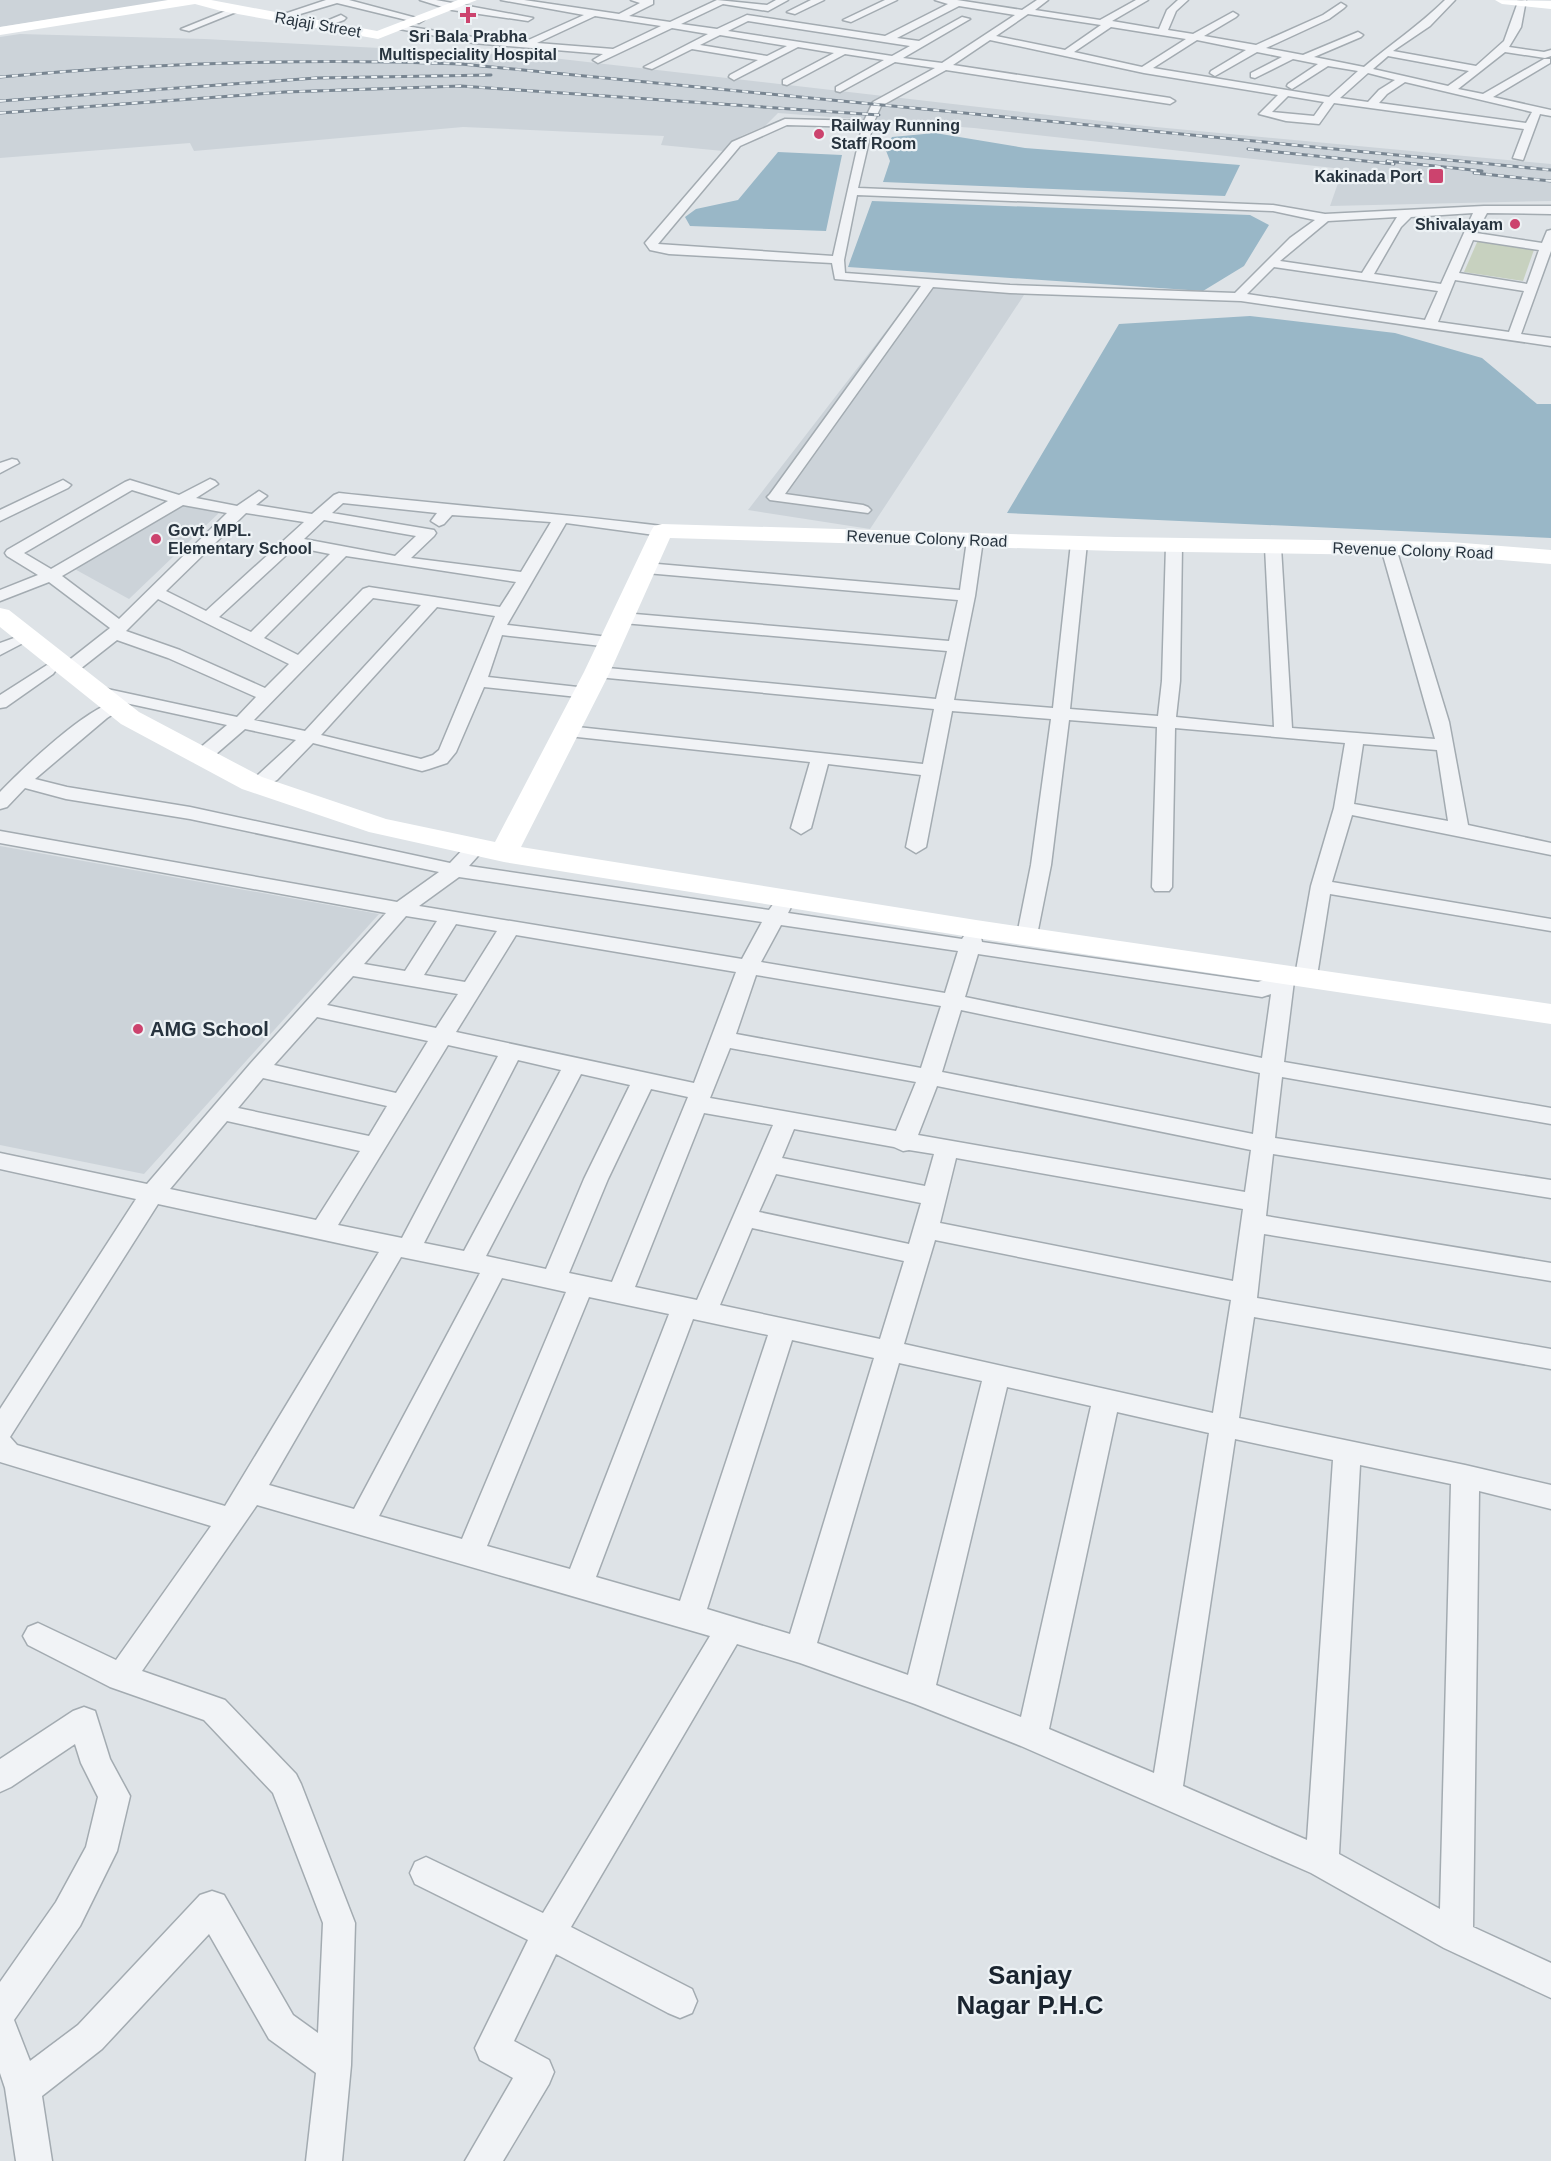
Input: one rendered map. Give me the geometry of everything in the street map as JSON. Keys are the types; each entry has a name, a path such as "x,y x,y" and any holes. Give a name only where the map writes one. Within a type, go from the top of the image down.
{"street":[{"name":"Rajaji Street","path":"195,0 236,10 378,35 452,4 470,0"},
{"path":"0,31 195,0"},
{"path":"280,17 337,0 414,19"},
{"path":"425,0 524,18 592,27"},
{"path":"506,0 1170,101"},
{"path":"555,6 569,0"},
{"path":"622,16 650,2 636,0"},
{"path":"649,67 783,0"},
{"path":"792,12 819,0"},
{"path":"734,77 794,45 829,31 892,0"},
{"path":"940,0 1106,23 1306,57 1551,113"},
{"path":"1043,0 926,79 877,104 868,124 852,191 838,260 839,276 928,284 1241,297 1551,342"},
{"path":"1067,53 1106,23 1143,0"},
{"path":"1162,32 1172,10 1183,0"},
{"path":"1327,62 1289,90 1264,114 1316,120 1331,100 1403,38 1427,24 1450,0"},
{"path":"1502,0 1551,5"},
{"path":"596,61 723,1 814,15"},
{"path":"1450,90 1474,69 1500,52 1513,34 1515,1"},
{"path":"887,39 957,3"},
{"path":"1215,74 1257,48 1326,17 1341,6"},
{"path":"186,29 236,10"},
{"path":"508,52 595,13"},
{"path":"1144,70 1233,15"},
{"path":"322,25 341,18"},
{"path":"504,27 524,18"},
{"path":"747,18 919,44"},
{"path":"836,19 848,20"},
{"path":"840,89 965,19"},
{"path":"399,28 473,39 612,52"},
{"path":"473,39 494,31"},
{"path":"626,32 648,36"},
{"path":"1306,57 1358,35"},
{"path":"787,82 872,37"},
{"path":"989,37 1196,79 1289,90 1331,100 1530,127"},
{"path":"1206,48 1215,41"},
{"path":"688,46 767,59"},
{"path":"1500,52 1547,59"},
{"path":"1386,53 1474,69"},
{"path":"1255,75 1293,55"},
{"path":"1484,98 1547,59"},
{"path":"1177,68 1186,62"},
{"path":"1028,69 1170,90"},
{"path":"926,79 948,82"},
{"path":"1159,114 1170,101 1196,79"},
{"path":"1371,105 1383,92 1404,79"},
{"path":"1520,158 1537,110"},
{"path":"838,260 669,250 654,247 651,243 736,144 745,138 785,122 868,124"},
{"path":"852,191 1273,208 1304,212 1325,218 1484,209 1551,210"},
{"path":"1430,324 1468,236 1484,209"},
{"path":"1366,277 1396,225 1408,212"},
{"path":"1241,297 1241,292 1270,263 1294,241 1325,218"},
{"path":"1468,236 1548,241 1514,336"},
{"path":"1270,263 1366,277 1530,288"},
{"path":"863,510 775,497 928,284"},
{"path":"7,556 147,473"},
{"path":"0,596 51,576 210,484"},
{"path":"0,516 63,485"},
{"path":"130,485 182,500 242,510 317,517 428,532"},
{"path":"0,703 58,670 118,630 259,496"},
{"path":"208,618 339,498 448,510 561,518 662,531 592,682 504,853"},
{"path":"201,757 241,723 302,663 448,510"},
{"path":"104,704 241,723 422,765 430,763 447,752 478,681 500,621 561,518"},
{"name":"Revenue Colony Road","path":"662,531 1079,543 1451,549 1551,557"},
{"path":"915,847 967,597 975,540"},
{"path":"290,541 398,561 526,578"},
{"path":"1027,935 1041,865 1061,714 1079,543"},
{"path":"1162,887 1174,545"},
{"path":"1273,547 1283,733"},
{"path":"1389,548 1440,717 1455,785 1459,829"},
{"path":"254,638 342,551"},
{"path":"7,556 51,576 118,630 269,696"},
{"path":"646,568 967,597"},
{"path":"156,592 302,663"},
{"path":"369,592 433,602 500,621 610,642"},
{"path":"257,784 270,776 309,737 433,602"},
{"path":"0,615 58,670 104,704 171,760 234,790 371,837 465,859 504,853 781,908 972,942 1286,979 1551,1014"},
{"path":"622,618 956,647"},
{"path":"5,642 58,670"},
{"path":"478,681 592,682 944,705 1446,745"},
{"path":"104,704 201,757 257,784 379,826 465,859"},
{"path":"0,803 104,704"},
{"path":"568,730 931,770"},
{"path":"1166,1794 1243,1299 1286,979 1321,886 1344,808 1355,738"},
{"path":"801,828 819,758"},
{"path":"21,782 66,793 465,859 781,908 1027,935 1551,1027"},
{"path":"1344,808 1551,849"},
{"path":"0,837 401,909 953,1001 1274,1068 1551,1116"},
{"path":"231,1520 8,1454 0,1442 152,1194 258,1069 401,909 465,859"},
{"path":"1321,886 1551,925"},
{"path":"620,1295 723,1039 748,967 781,908"},
{"path":"411,979 450,917"},
{"path":"322,1231 510,927"},
{"path":"903,1143 929,1077 972,942"},
{"path":"349,968 472,990"},
{"path":"312,1009 644,1080 698,1098 786,1122 946,1149 1551,1272"},
{"path":"723,1039 929,1077 1264,1144 1551,1189"},
{"path":"121,1677 251,1492 402,1247 511,1052"},
{"path":"361,1523 574,1066"},
{"path":"258,1069 402,1102"},
{"path":"553,1281 596,1179 644,1080"},
{"path":"222,1112 375,1146"},
{"path":"579,1584 694,1311 745,1218 786,1122"},
{"path":"800,1650 926,1229 946,1149"},
{"path":"0,1161 888,1353 997,1374 1224,1426 1465,1476 1551,1497"},
{"path":"768,1164 935,1197"},
{"path":"745,1218 918,1255"},
{"path":"926,1229 1243,1299 1551,1359"},
{"path":"469,1555 581,1287"},
{"path":"690,1617 782,1330"},
{"path":"919,1692 997,1374"},
{"path":"1032,1736 1106,1400"},
{"path":"1322,1862 1347,1452"},
{"path":"1456,1936 1465,1476"},
{"path":"251,1492 690,1617 800,1650 919,1692 1032,1736 1322,1862 1456,1936 1551,1980"},
{"path":"483,2161 537,2072 492,2048 549,1933 730,1629"},
{"path":"38,1636 121,1677 214,1710 285,1784 339,1923 334,2065 324,2161"},
{"path":"0,1777 84,1721 96,1763 114,1796 101,1851 68,1914 1,2029 23,2088 34,2161"},
{"path":"426,1873 680,2001"},
{"path":"23,2088 90,2037 212,1907 281,2027 334,2065"}],"shaded area":[{"path":"0,0 175,0 0,27"},
{"path":"20,34 205,39 535,56 1145,126 1551,164 1551,201 1330,206 1343,169 974,128 778,113 765,126 741,136 723,151 661,145 664,136 463,127 194,151 190,143 0,158 0,37"},
{"path":"920,287 1024,295 870,529 748,510"},
{"name":"Govt. MPL. Elementary School","path":"184,502 221,511 129,599 71,567"},
{"name":"AMG School","path":"0,846 379,914 144,1174 0,1145"}],"green space":[{"path":"1478,240 1535,247 1523,281 1464,272"}],"water":[{"path":"935,133 1025,148 1240,165 1225,196 883,182 890,161 885,148 892,137"},
{"path":"778,152 842,155 826,231 690,226 685,217 696,209 738,200"},
{"path":"872,201 1250,215 1269,225 1244,266 1203,291 848,267"},
{"path":"1250,316 1395,333 1482,358 1537,404 1551,404 1551,538 1007,513 1119,324"}],"railway":[{"path":"0,77 115,68 230,63 461,64 1551,170"},
{"path":"0,101 316,78 491,75"},
{"path":"0,113 285,92 461,86 879,115"},
{"path":"1248,149 1394,164"},
{"path":"1387,161 1482,171"},
{"path":"1474,173 1551,181"}],"place":[{"name":"Sri Bala Prabha Multispeciality Hospital","path":"468,15"},
{"name":"Railway Running Staff Room","path":"819,134"},
{"name":"Kakinada Port","path":"1436,176"},
{"name":"Shivalayam","path":"1515,224"},
{"name":"Govt. MPL. Elementary School","path":"156,539"},
{"name":"AMG School","path":"138,1029"}],"district":[{"name":"Sanjay Nagar P.H.C","path":"1030,1990"}]}
